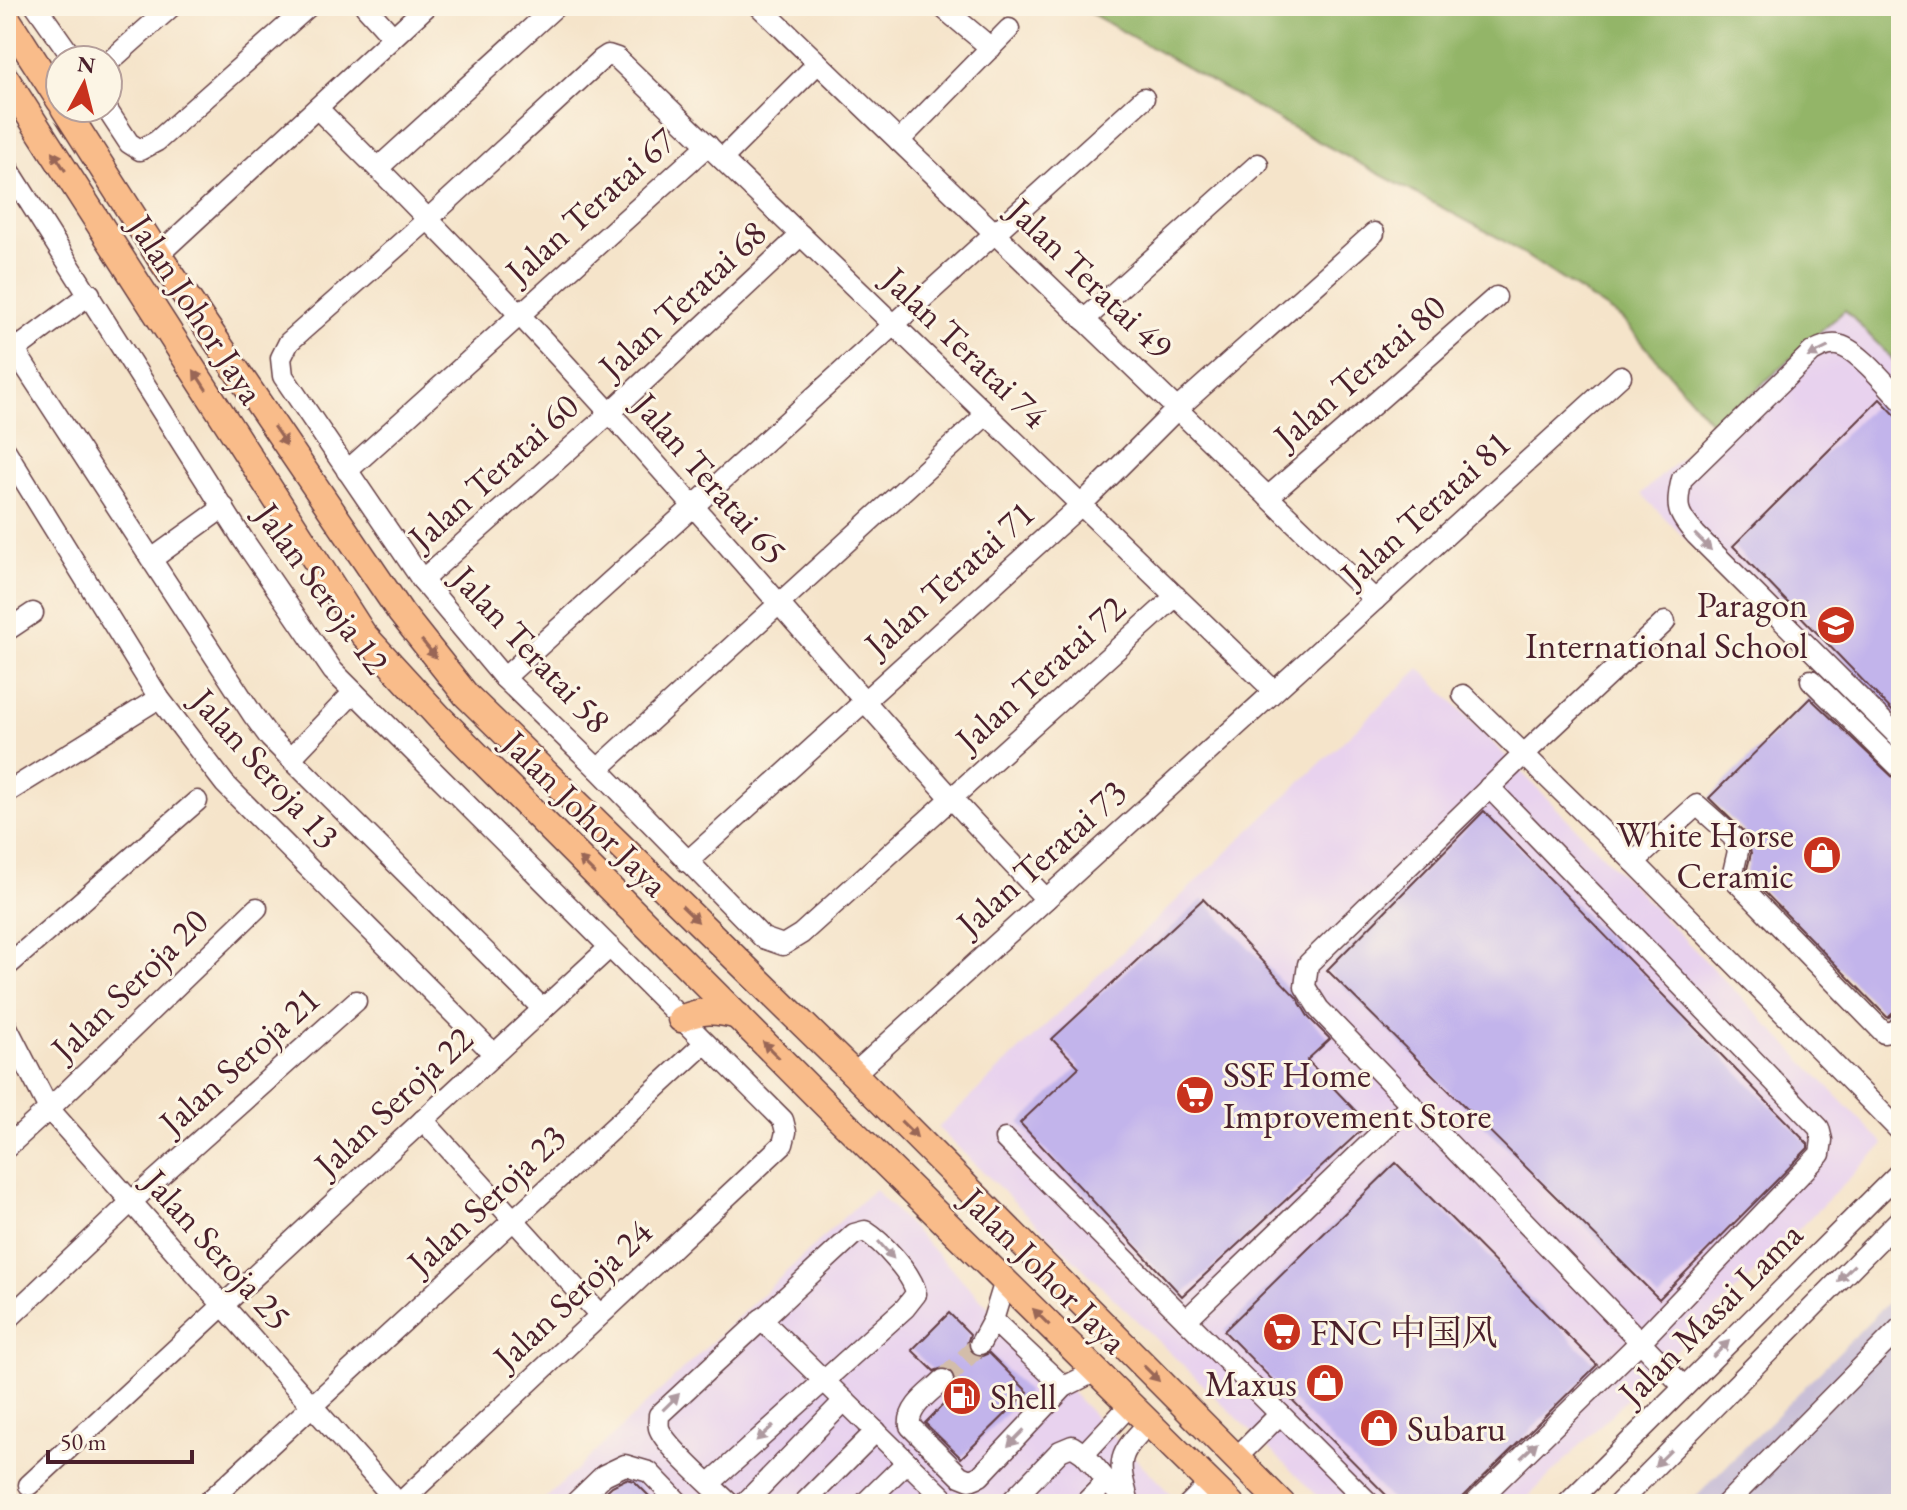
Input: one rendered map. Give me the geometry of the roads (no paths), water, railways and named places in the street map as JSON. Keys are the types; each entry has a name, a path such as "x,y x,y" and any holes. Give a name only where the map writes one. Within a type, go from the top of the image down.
{"main road":[{"path":"6,17 44,76"},
{"name":"Jalan Johor Jaya","path":"6,79 363,634 440,718 1222,1498"},
{"name":"Jalan Johor Jaya","path":"74,124 158,255 401,613 466,695 854,1074 1282,1504"},
{"path":"681,1019 697,1012 715,1010 738,1016"}],"street":[{"path":"124,49 172,6"},
{"path":"117,124 129,143 140,150 157,141 309,6"},
{"path":"365,6 393,37"},
{"path":"158,255 427,6"},
{"path":"378,168 556,6"},
{"name":"Jalan Teratai 49","path":"759,6 1375,600"},
{"path":"941,6 991,48"},
{"path":"40,8 64,44"},
{"path":"899,141 1009,29"},
{"name":"Jalan Teratai 74","path":"427,220 602,59 608,55 617,58 1274,691"},
{"name":"Jalan Teratai 67","path":"347,471 518,316 818,63"},
{"path":"504,678 1144,98"},
{"name":"Jalan Teratai 65","path":"318,109 378,168 610,413 950,800 1046,899"},
{"path":"1084,320 1258,164"},
{"name":"Jalan Seroja 12","path":"6,165 224,507 333,671 783,1120 786,1132"},
{"name":"Jalan Teratai 58","path":"427,220 289,342 281,358 283,376 422,580 504,678 763,938 783,945"},
{"name":"Jalan Teratai 71","path":"687,862 1081,505 1177,409 1374,233"},
{"name":"Jalan Teratai 68","path":"610,413 801,235"},
{"path":"90,294 10,344 270,738 543,1009"},
{"name":"Jalan Teratai 80","path":"1268,497 1496,297"},
{"path":"1901,400 1859,358 1841,345 1826,345 1812,352 1682,479 1677,500 1682,519 1696,535 1901,739"},
{"name":"Jalan Teratai 81","path":"1274,691 1621,376"},
{"name":"Jalan Teratai 60","path":"422,580 610,413"},
{"path":"598,769 987,414"},
{"name":"Jalan Seroja 13","path":"6,451 159,698 225,784 494,1054"},
{"path":"152,559 224,507"},
{"name":"Jalan Teratai 72","path":"783,945 801,934 1176,596"},
{"path":"6,631 33,613"},
{"path":"1665,622 1489,787 1308,964 1305,987 1319,1009 1684,1387"},
{"path":"1811,680 1901,769"},
{"name":"Jalan Teratai 73","path":"854,1074 1274,691"},
{"path":"291,758 354,692"},
{"path":"1463,695 1634,862 1901,1132"},
{"path":"6,793 159,698"},
{"path":"1474,1504 1640,1342 1820,1154 1822,1140 1819,1128 1489,787"},
{"path":"6,967 197,801"},
{"path":"1634,862 1697,805 1733,837 1738,851 1732,877 1884,1033 1895,1031 1901,1025"},
{"name":"Jalan Seroja 20","path":"6,1148 257,908"},
{"name":"Jalan Seroja 22","path":"29,1485 610,947"},
{"name":"Jalan Seroja 21","path":"6,1321 131,1202 356,1001"},
{"name":"Jalan Seroja 25","path":"6,1025 49,1109 399,1504"},
{"name":"Jalan Seroja 23","path":"206,1504 705,1043"},
{"path":"1186,1320 1411,1104"},
{"path":"423,1120 599,1314"},
{"name":"Jalan Seroja 24","path":"399,1504 783,1144 786,1132"},
{"path":"1005,1139 1370,1504"},
{"name":"Jalan Masai Lama","path":"1567,1504 1901,1171"},
{"name":"Jalan Masai Lama","path":"1620,1502 1901,1218"},
{"path":"709,1484 905,1308 916,1294 915,1283 875,1237 865,1231 854,1234 659,1415 659,1429 709,1484 730,1504"},
{"path":"980,1344 993,1320 1005,1281"},
{"path":"761,1319 907,1462 938,1500"},
{"path":"993,1320 1064,1387"},
{"path":"1726,1504 1901,1327"},
{"path":"943,1380 913,1410 908,1420 910,1426 960,1476 970,1480 980,1476 1064,1387 1096,1371"},
{"path":"744,1504 844,1401"},
{"path":"1084,1454 1140,1414"},
{"path":"1128,1504 1121,1455 1140,1414"},
{"path":"1236,1458 1280,1414"},
{"path":"803,1504 876,1431"},
{"path":"1009,1504 1060,1451 1072,1446 1084,1454 1128,1504"},
{"path":"864,1504 907,1462"},
{"path":"574,1504 604,1475 625,1465 649,1472 680,1504"},
{"path":"1596,1476 1620,1502"},
{"path":"1084,1504 1107,1481"},
{"path":"1189,1504 1222,1498"}],"tunnel":[{"path":"943,1380 980,1344"}],"place":[{"name":"Paragon International School","path":"1836,625"},
{"name":"White Horse Ceramic","path":"1822,855"},
{"name":"SSF Home Improvement Store","path":"1195,1095"},
{"name":"FNC 中国风","path":"1282,1332"},
{"name":"Maxus","path":"1325,1383"},
{"name":"Shell","path":"962,1396"},
{"name":"Subaru","path":"1379,1428"}]}
